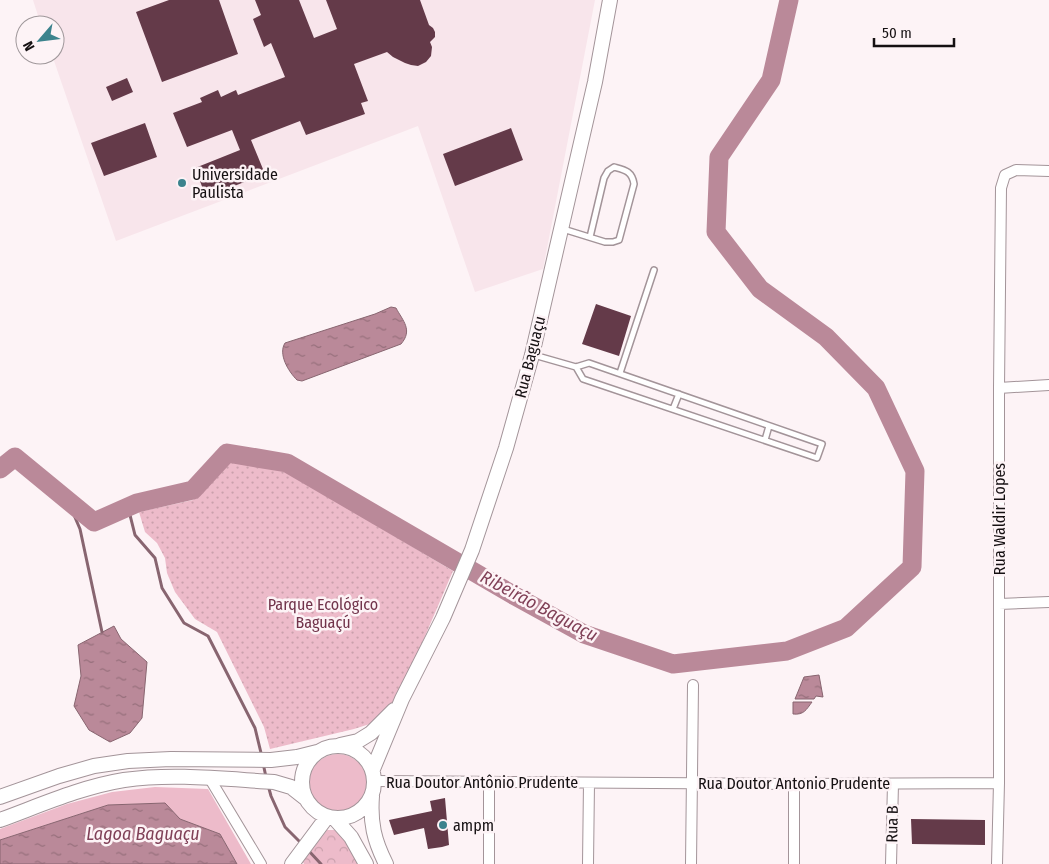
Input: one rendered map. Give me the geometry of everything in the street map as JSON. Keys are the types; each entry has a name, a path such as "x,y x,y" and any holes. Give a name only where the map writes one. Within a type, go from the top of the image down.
{"main road":[{"name":"Rua Baguaçu","path":"402,699 443,618 472,550 506,448 532,355 595,82 610,0"},
{"path":"0,797 94,766 128,761 171,759 271,760 296,758 328,747 358,741 371,733 402,699"},
{"path":"386,864 373,831 371,809 374,775 402,699"},
{"path":"340,745 360,752 367,760 374,775"},
{"path":"305,798 302,785 303,773 308,761 317,752"},
{"path":"0,820 77,791 124,780 167,776 274,782 291,787 305,798 314,810 331,818 351,837 366,864"},
{"path":"292,864 315,833 331,818 347,818 357,814 366,806 372,796"}],"street":[{"name":"Rua Waldir Lopes","path":"997,864 999,784 1001,188 1006,175 1016,170 1049,171"},
{"path":"999,388 1049,385"},
{"path":"999,604 1049,602"},
{"path":"691,864 692,685"},
{"name":"Rua Doutor Antônio Prudente","path":"374,775 489,782 590,783"},
{"path":"210,778 262,864"},
{"path":"489,782 489,864"},
{"path":"588,864 590,783"},
{"name":"Rua Doutor Antonio Prudente","path":"590,783 999,784"},
{"path":"794,784 794,864"},
{"name":"Rua B","path":"891,864 893,784"}],"lane":[{"path":"560,228 605,242 619,240 634,184 633,177 627,171 614,167 608,171 604,178 590,237"},
{"path":"620,373 654,270"},
{"path":"532,355 576,367 589,362 822,444 817,458 583,379 576,367"},
{"path":"673,409 678,394"},
{"path":"765,440 769,426"}],"shaded area":[{"name":"Universidade Paulista","path":"33,0 595,0 543,269 475,292 418,126 116,241 55,65 65,65 65,15 38,15"}],"green space":[{"name":"Parque Ecológico Baguaçú","path":"231,461 284,470 453,571 401,692 376,722 270,749 264,727 217,632 195,619 175,592 167,573 165,558 157,543 145,532 139,512 193,500"},
{"path":"338,754 349,756 362,767 367,783 365,794 354,807 338,812 327,810 314,799 309,783 311,772 322,759"},
{"path":"155,787 208,789 251,864 237,864 220,834 180,819 164,803 108,805 0,840 0,829 67,804 112,792"},
{"path":"327,830 339,830 359,864 304,864 303,862"}],"water":[{"path":"391,307 396,308 406,326 405,339 401,344 302,381 297,380 290,372 283,357 285,343"},
{"path":"114,626 121,639 147,662 142,718 130,733 110,742 89,730 74,706 81,676 78,645"},
{"path":"819,675 823,697 795,699 804,677"},
{"path":"793,702 812,702 800,714 793,714"},
{"name":"Lagoa Baguaçu","path":"165,803 180,819 220,834 237,864 0,864 0,840 108,805"}],"building":[{"path":"169,0 219,0 238,54 162,82 136,12"},
{"path":"255,0 299,0 314,38 337,29 326,0 420,0 429,25 435,32 435,37 430,42 432,47 431,56 426,62 418,66 405,63 387,52 354,64 368,101 361,103 365,114 306,135 300,121 251,140 265,174 206,197 195,168 240,150 232,130 187,147 173,113 202,102 200,98 218,90 221,97 236,90 238,95 285,77 271,43 264,47 253,19 261,15"},
{"path":"127,78 133,92 112,101 106,87"},
{"path":"145,123 157,157 104,176 91,143"},
{"path":"511,128 523,160 455,186 443,154"},
{"path":"596,304 631,316 619,356 582,344"},
{"path":"445,798 449,845 428,849 424,828 394,835 389,820 432,811 430,801"},
{"path":"911,819 985,820 985,845 912,844"}],"waterway":[{"name":"Ribeirão Baguaçu","path":"0,469 15,457 94,522 137,503 193,490 227,453 287,463 584,634 673,664 787,651 846,628 912,567 915,471 876,388 826,337 760,289 716,232 719,157 771,80 789,0"},
{"path":"68,501 80,529 102,632"},
{"path":"128,507 135,535 155,558 162,588 184,623 208,636 255,728 262,757"},
{"path":"263,763 266,777"},
{"path":"268,785 285,827 302,844"},
{"path":"308,850 321,864"}],"place":[{"name":"Universidade Paulista","path":"182,183"},
{"name":"ampm","path":"443,825"}]}
